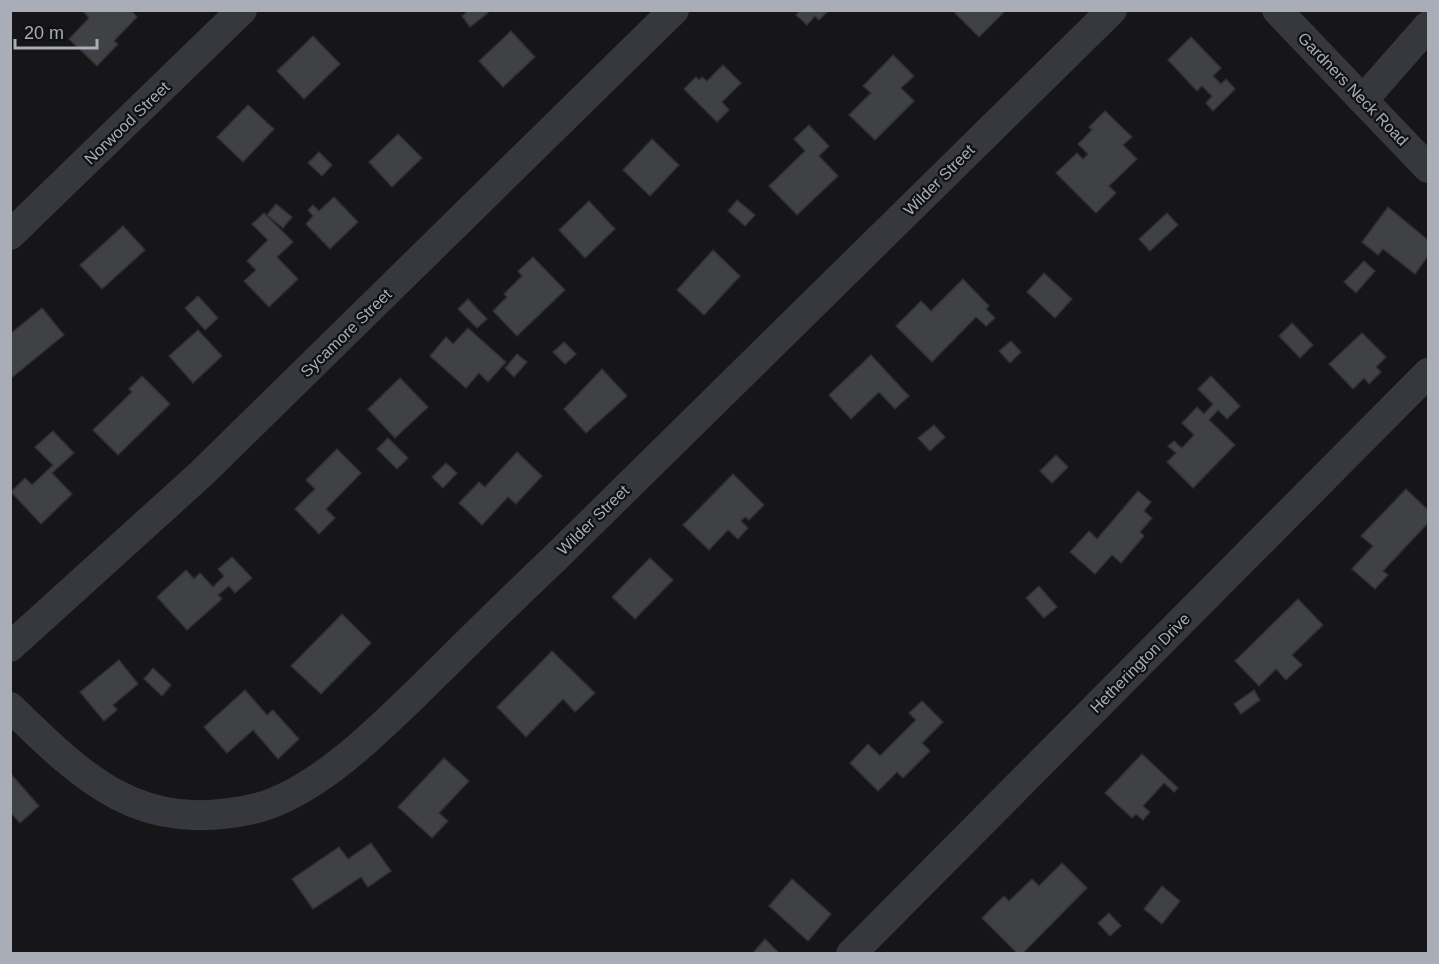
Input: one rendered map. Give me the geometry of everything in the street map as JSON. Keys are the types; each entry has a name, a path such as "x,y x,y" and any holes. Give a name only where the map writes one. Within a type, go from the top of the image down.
{"street":[{"name":"Norwood Street","path":"10,235 242,10"},
{"name":"Sycamore Street","path":"10,647 202,472 674,10"},
{"name":"Wilder Street","path":"10,707 84,776 117,795 166,813 215,815 256,808 291,794 339,764 411,698 621,494 1112,10"},
{"name":"Gardners Neck Road","path":"1277,10 1428,168"},
{"path":"1363,100 1428,26"},
{"name":"Hetherington Drive","path":"851,954 1428,373"}],"building":[{"path":"82,10 131,10 137,17 114,41 118,44 97,66 69,39 89,18"},
{"path":"469,10 485,10 488,13 470,27 462,16"},
{"path":"800,10 829,10 819,20 815,16 807,25 796,15"},
{"path":"958,10 1006,10 979,37 955,13"},
{"path":"511,31 535,57 503,87 479,61"},
{"path":"313,36 340,64 304,99 277,71"},
{"path":"1191,37 1221,68 1213,76 1221,84 1226,79 1235,89 1213,111 1206,103 1212,96 1202,86 1197,91 1168,60"},
{"path":"893,55 914,76 901,88 914,101 875,140 849,115 871,93 863,86"},
{"path":"723,65 741,83 722,102 729,110 717,122 684,89 696,77 699,80 702,77 707,81"},
{"path":"248,105 274,129 243,162 217,137"},
{"path":"1105,111 1132,137 1123,145 1137,159 1109,186 1116,193 1096,213 1056,173 1077,153 1083,159 1088,154 1078,144 1092,130 1089,127"},
{"path":"809,125 829,146 819,156 838,176 797,215 769,186 805,151 794,139"},
{"path":"398,134 422,158 392,187 369,162"},
{"path":"652,139 679,165 650,196 623,170"},
{"path":"319,152 332,165 322,176 308,163"},
{"path":"334,197 358,222 330,249 306,224 313,216 308,210 313,205 319,211"},
{"path":"737,200 755,215 745,226 728,211"},
{"path":"589,201 615,229 585,258 559,230"},
{"path":"276,204 292,217 283,228 267,215"},
{"path":"1388,207 1428,240 1428,256 1415,274 1383,249 1378,255 1362,242"},
{"path":"264,213 293,242 277,257 298,279 269,307 244,281 256,270 247,261 268,240 252,224"},
{"path":"1167,213 1178,225 1150,251 1139,239"},
{"path":"123,226 145,250 102,289 80,265"},
{"path":"713,250 740,276 704,315 677,290"},
{"path":"533,257 565,290 517,336 493,311 507,297 504,294 522,276 518,271"},
{"path":"1364,261 1375,271 1356,293 1344,282"},
{"path":"1044,273 1072,299 1055,318 1027,292"},
{"path":"963,279 989,306 986,309 995,318 986,326 976,317 932,362 896,326 921,301 931,311"},
{"path":"198,296 218,318 205,330 185,308"},
{"path":"468,299 487,319 477,328 458,309"},
{"path":"42,308 64,335 10,379 10,334"},
{"path":"1292,323 1313,345 1300,358 1279,336"},
{"path":"468,328 506,362 488,382 479,373 466,388 430,356 446,337 453,344"},
{"path":"198,330 222,356 193,383 169,356"},
{"path":"1362,333 1386,357 1376,367 1381,372 1369,384 1364,378 1353,389 1329,364"},
{"path":"1011,341 1021,352 1010,363 999,351"},
{"path":"564,342 576,354 565,364 553,352"},
{"path":"517,354 527,362 514,377 505,368"},
{"path":"871,355 909,396 895,409 879,392 851,419 829,395"},
{"path":"602,369 627,396 586,433 564,409"},
{"path":"142,376 170,404 118,455 93,430 132,392 129,389"},
{"path":"1211,376 1240,406 1227,419 1218,410 1209,420 1235,445 1193,488 1167,462 1176,453 1168,446 1174,441 1182,448 1194,435 1182,423 1197,407 1204,414 1213,404 1198,389"},
{"path":"400,378 428,407 395,438 368,409"},
{"path":"934,425 945,437 930,451 918,438"},
{"path":"53,431 74,453 52,473 72,494 41,524 11,492 25,478 32,485 53,465 35,447"},
{"path":"388,438 408,458 397,469 377,449"},
{"path":"337,449 361,473 326,509 335,518 319,534 295,509 315,489 306,480"},
{"path":"517,452 542,476 516,504 508,497 482,525 459,503 479,482 485,487"},
{"path":"1056,455 1068,467 1052,483 1040,471"},
{"path":"446,463 457,473 443,488 432,477"},
{"path":"733,474 764,505 749,520 745,517 741,521 748,528 738,539 728,530 709,550 683,525"},
{"path":"1406,489 1428,510 1428,523 1383,571 1388,575 1375,589 1352,569 1373,546 1361,536"},
{"path":"1138,491 1151,502 1144,511 1152,518 1140,532 1144,536 1121,563 1112,555 1095,574 1070,552 1089,531 1097,539"},
{"path":"232,557 252,578 235,593 229,586 218,595 222,599 187,630 157,597 186,570 194,579 200,573 213,587 224,576 218,569"},
{"path":"650,558 673,580 635,619 612,597"},
{"path":"1039,586 1057,607 1044,618 1026,598"},
{"path":"1298,599 1323,625 1292,655 1302,665 1286,680 1276,669 1259,686 1235,661"},
{"path":"342,614 371,643 321,694 291,666"},
{"path":"552,651 595,693 575,712 563,699 526,737 497,707"},
{"path":"119,660 138,684 113,705 117,710 104,721 80,692"},
{"path":"153,668 171,685 162,696 144,679"},
{"path":"245,690 267,715 273,710 299,739 278,759 253,730 227,753 204,727"},
{"path":"1254,690 1260,700 1241,714 1234,704"},
{"path":"922,701 943,722 922,743 930,751 903,778 897,772 878,791 850,763 868,744 880,756 916,720 909,713"},
{"path":"1142,754 1178,788 1174,792 1164,783 1143,806 1150,812 1143,820 1136,814 1132,818 1105,793"},
{"path":"444,758 469,781 439,813 448,821 432,838 398,807"},
{"path":"10,773 39,806 20,823 10,812"},
{"path":"371,843 391,871 368,887 361,877 313,909 292,879 339,847 348,859"},
{"path":"1062,863 1087,888 1022,954 1018,954 982,918 1004,896 1009,901 1032,879 1039,886"},
{"path":"792,879 831,914 808,941 769,906"},
{"path":"1162,886 1180,901 1162,924 1144,909"},
{"path":"1109,913 1121,926 1110,936 1098,923"},
{"path":"765,939 780,954 752,954"}]}
